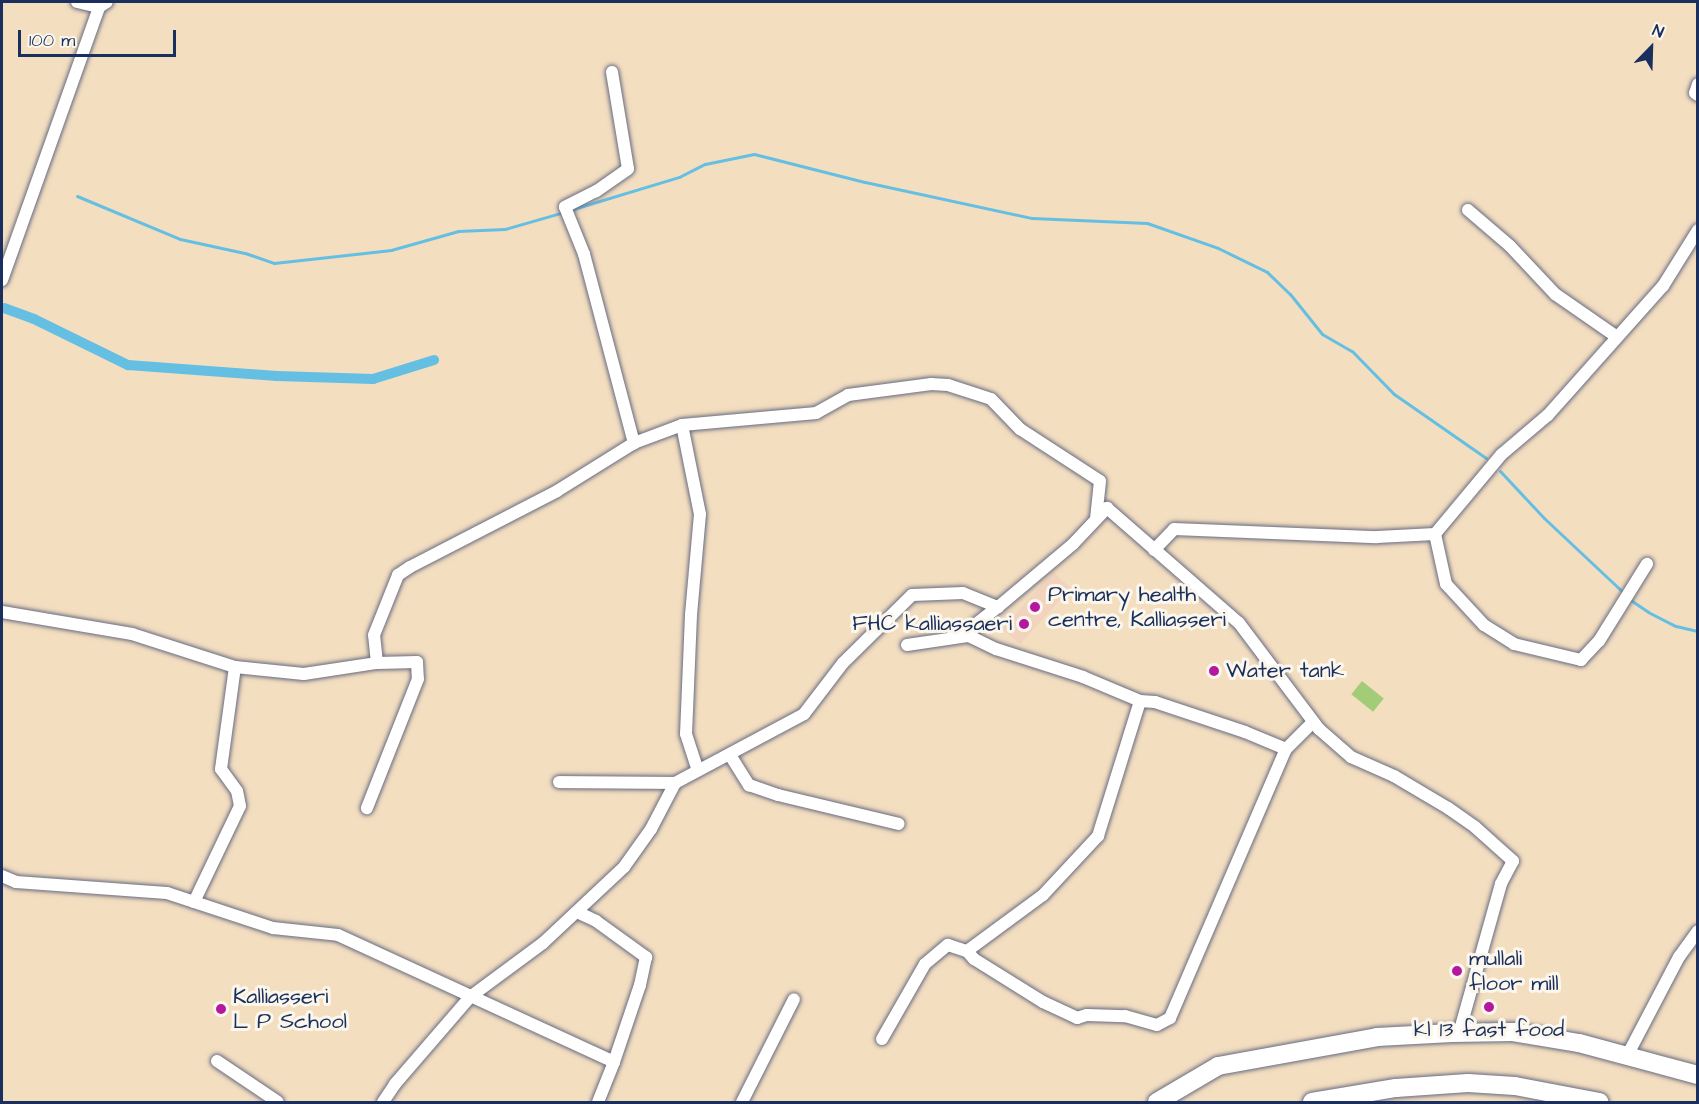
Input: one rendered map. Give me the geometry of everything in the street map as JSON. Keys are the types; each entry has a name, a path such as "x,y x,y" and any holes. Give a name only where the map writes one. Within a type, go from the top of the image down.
{"highway":[{"path":"1157,1102 1218,1066 1377,1037 1459,1033 1513,1032 1579,1043 1698,1076"},
{"path":"1312,1102 1396,1088 1468,1083 1538,1096 1599,1102"}],"street":[{"path":"2,280 103,4 77,2"},
{"path":"612,72 628,169 567,213 584,254 634,443"},
{"path":"1698,84 1695,93 1698,95"},
{"path":"1468,210 1510,246 1555,294 1617,337"},
{"path":"1154,550 1174,529 1377,537 1436,534 1502,454 1548,415 1663,286 1698,230"},
{"path":"377,663 374,636 398,575 557,491 634,443 682,425 816,412 848,395 931,384 948,385 991,399 1020,429 1100,481 1096,519"},
{"path":"682,425 700,514 691,615 686,734 698,770"},
{"path":"969,636 976,624 1073,544 1107,508 1239,623 1313,722 1351,756 1394,776 1448,808 1475,827 1513,861 1501,884 1459,1033"},
{"path":"1436,534 1446,584 1484,625 1514,644 1581,660 1599,641 1647,564"},
{"path":"559,782 675,783 804,714 843,663 912,595 963,593 998,607"},
{"path":"2,612 132,634 235,667 304,674 377,663 417,662 418,679 367,808"},
{"path":"907,645 969,636 996,650 1083,677 1140,701 1155,702 1245,732 1286,749"},
{"path":"194,902 240,806 237,791 220,769 235,667"},
{"path":"967,951 1043,895 1098,836 1140,701"},
{"path":"882,1039 925,964 948,945 967,951 974,960 1043,1002 1077,1018 1087,1015 1125,1016 1158,1025 1170,1018 1286,749 1313,722"},
{"path":"730,755 749,785 778,795 899,824"},
{"path":"383,1102 395,1084 470,997 543,943 624,867 651,830 675,783"},
{"path":"2,876 16,882 166,893 273,928 338,935 614,1062"},
{"path":"577,912 596,921 646,957 640,985 598,1102"},
{"path":"1628,1056 1679,957 1698,931"},
{"path":"742,1102 794,999"},
{"path":"217,1061 278,1102"}],"shaded area":[{"name":"Primary health centre, Kalliasseri","path":"1053,572 1071,588 1020,645 1002,628"}],"green space":[{"path":"1362,681 1384,699 1373,712 1351,694"}],"waterway":[{"path":"573,209 679,177 705,164 754,154 865,182 1032,218 1147,223 1218,248 1267,272 1290,294 1322,334 1352,351 1394,394 1486,458"},
{"path":"77,196 180,239 245,253 274,263 391,250 458,231 505,229 564,212"},
{"path":"4,308 34,319 128,365 277,376 373,379 434,360"},
{"path":"1500,471 1544,518 1625,594"},
{"path":"1629,599 1648,612 1676,626 1698,631"}],"place":[{"name":"Primary health centre, Kalliasseri","path":"1035,607"},
{"name":"FHC kalliassaeri","path":"1024,624"},
{"name":"Water tank","path":"1214,671"},
{"name":"mullali floor mill","path":"1457,971"},
{"name":"kl 13 fast food","path":"1489,1007"},
{"name":"Kalliasseri L P School","path":"221,1009"}]}
